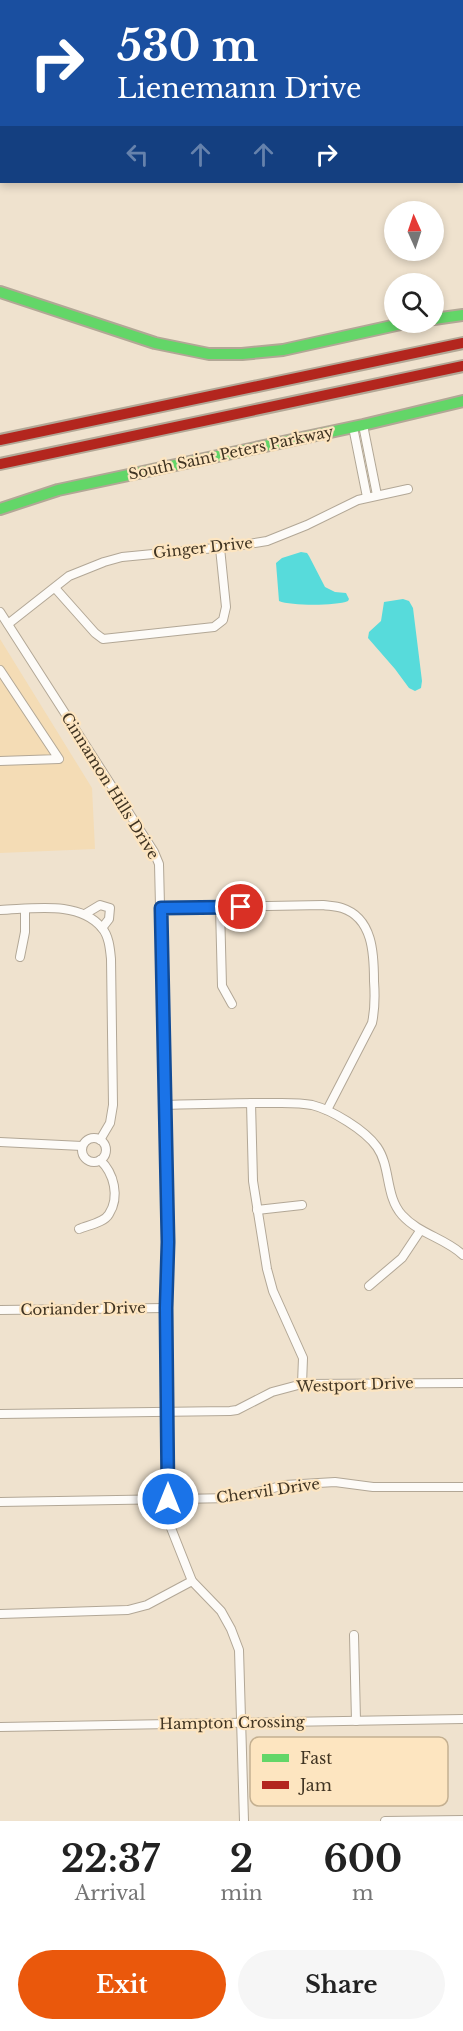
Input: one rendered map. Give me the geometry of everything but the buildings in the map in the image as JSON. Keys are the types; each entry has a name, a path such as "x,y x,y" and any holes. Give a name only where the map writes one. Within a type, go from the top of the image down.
{"main road":[{"path":"0,292 147,341 207,353 268,352 384,327"},
{"path":"444,315 463,309"},
{"path":"444,317 463,315"},
{"path":"0,440 463,343"},
{"path":"0,464 463,366"},
{"name":"South Saint Peters Parkway","path":"0,509 38,495 67,488 358,426 463,401"}],"street":[{"path":"358,426 377,495"},
{"path":"358,426 368,497"},
{"name":"Ginger Drive","path":"8,624 76,572 112,559 252,544 280,536 368,497 408,489"},
{"path":"55,588 103,639 214,627 223,620 226,607 220,548"},
{"name":"Cinnamon Hills Drive","path":"0,612 154,852 159,864 166,1105 169,1523 192,1581 221,1611 231,1629 238,1650 246,1821"},
{"path":"0,670 59,759 0,761"},
{"path":"84,914 100,905 110,908 109,919 102,928"},
{"path":"161,908 323,905 343,908 358,918 371,938 375,1011 372,1023 327,1110"},
{"path":"220,908 222,986 232,1004"},
{"path":"20,957 25,932 25,909"},
{"path":"0,910 63,910 84,914 102,928 107,938 111,959 113,1105 110,1124 100,1140"},
{"path":"251,1103 253,1181 257,1210 273,1291 303,1358 302,1384"},
{"path":"166,1105 251,1103 310,1105 327,1110 362,1131 377,1147 385,1165 392,1199 402,1215 420,1231 455,1247 463,1255"},
{"path":"0,1142 82,1146 90,1138 104,1143 106,1151 96,1162 88,1160 83,1154 82,1146"},
{"path":"79,1229 101,1221 109,1214 114,1198 114,1180 100,1160"},
{"path":"257,1210 302,1205"},
{"path":"369,1286 402,1258 420,1231"},
{"name":"Coriander Drive","path":"0,1310 166,1308"},
{"name":"Westport Drive","path":"0,1414 168,1413 237,1410 272,1392 302,1384 463,1383"},
{"name":"Chervil Drive","path":"0,1502 234,1498 285,1485 335,1482 373,1487 463,1487"},
{"path":"0,1614 128,1611 147,1605 192,1581"},
{"path":"354,1635 356,1721"},
{"name":"Hampton Crossing","path":"0,1728 463,1719"},
{"path":"386,1821 463,1820"},
{"path":"234,1821 246,1821"}],"shaded area":[{"path":"0,639 92,788 95,849 0,853"}],"water":[{"path":"301,552 307,553 325,587 335,592 346,593 348,601 314,605 279,601 276,563 282,558"},
{"path":"403,599 409,601 413,608 422,681 421,688 415,691 409,688 368,638 369,632 381,621 384,602"}],"traffic: fast":[{"path":"0,292 155,343 209,354 283,350 384,328"},
{"path":"444,318 463,315"},
{"path":"0,509 58,490 363,425 463,401"}],"traffic: jam":[{"path":"0,440 463,343"},
{"path":"0,464 463,366"}],"route":[{"path":"168,1499 166,1308 168,1242 161,908 241,907"}]}
